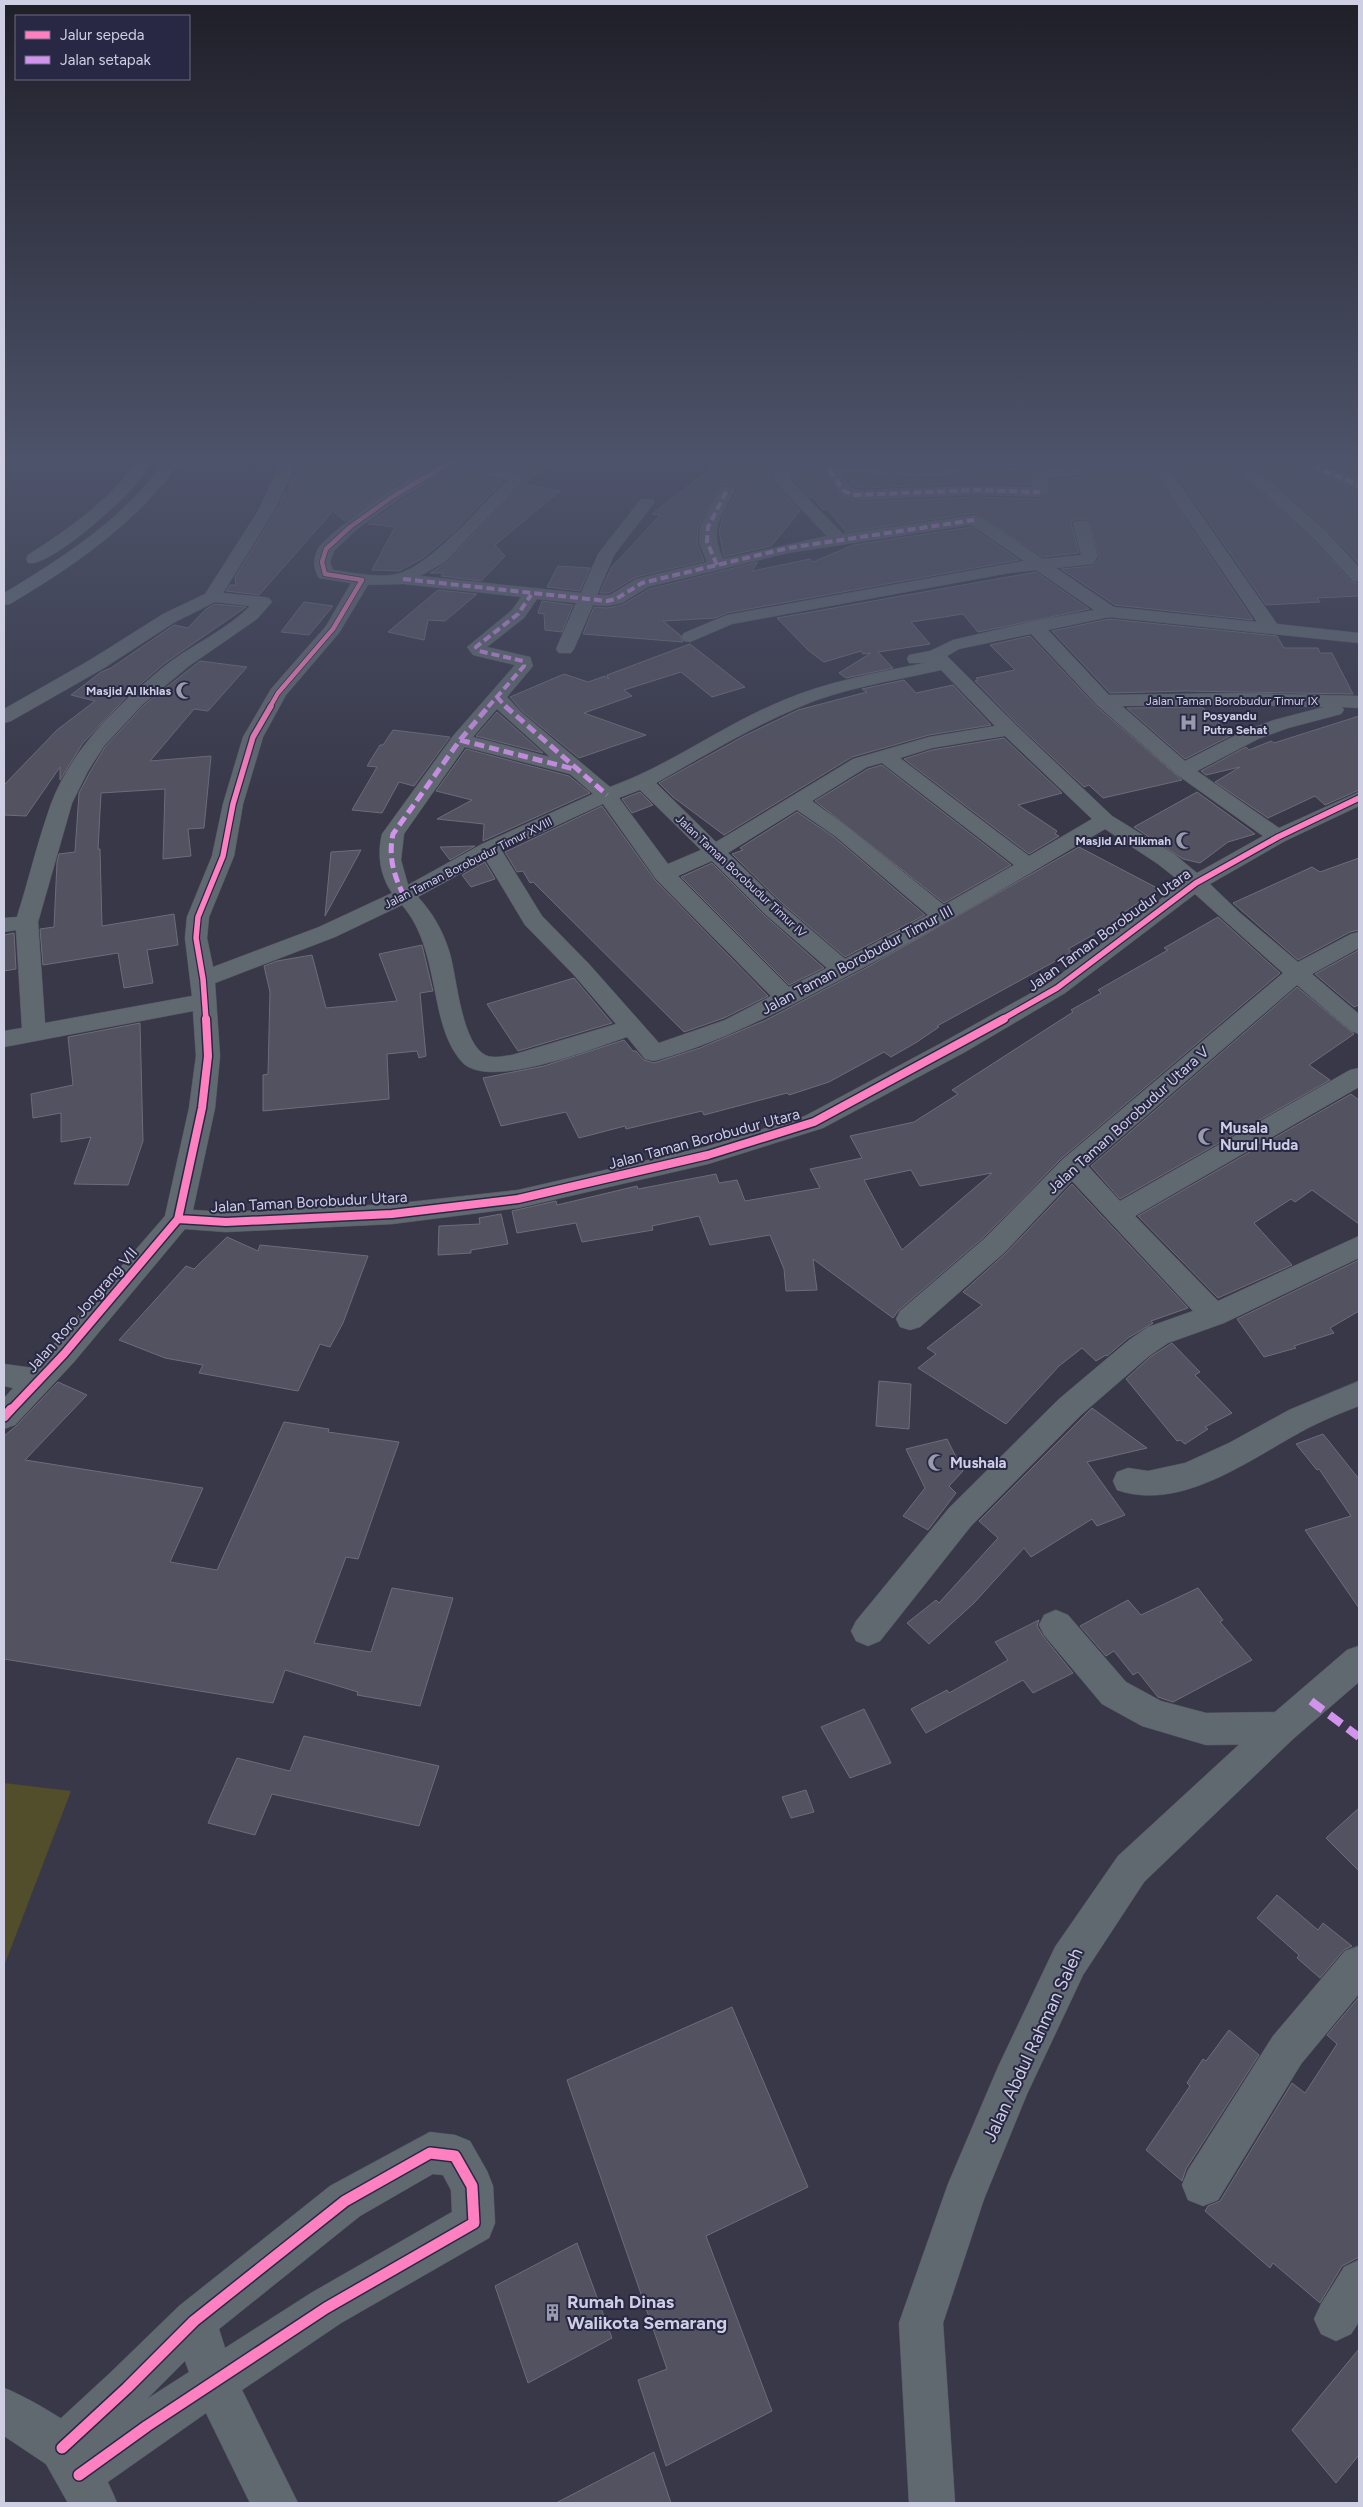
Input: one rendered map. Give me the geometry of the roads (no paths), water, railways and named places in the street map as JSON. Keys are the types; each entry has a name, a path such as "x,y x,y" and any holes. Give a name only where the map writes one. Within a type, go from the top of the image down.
{"highway":[{"path":"4,600 46,573"}],"street":[{"path":"4,717 97,664 169,618 212,596 226,573"},
{"path":"325,573 362,580 403,579 531,595 612,601 642,583 682,573"},
{"path":"343,616 413,573"},
{"path":"565,649 597,573"},
{"path":"690,637 727,620 988,573"},
{"path":"1052,573 1109,612"},
{"path":"1233,573 1271,629"},
{"path":"178,1219 202,1108 208,1056 204,990 196,938 198,917 223,856 233,804 253,737 278,694 343,616 362,580"},
{"path":"490,849 533,920 582,969 633,1027 533,1058 499,1065 482,1064 468,1051 450,1011 440,960 429,929 418,910 404,896 394,877 389,848 393,834 460,740 524,666 523,661 479,651 476,647 518,614 531,595"},
{"path":"34,1034 27,922 62,803 78,771 96,742 136,700 182,662 251,615 263,602 212,596"},
{"path":"681,762 677,752 683,742 730,716 806,686 871,668 941,660 953,645 1034,626 1109,612 1359,638"},
{"name":"Jalan Taman Borobudur Timur IX","path":"1034,626 1104,701 1183,770 1278,837"},
{"path":"941,660 1009,729 1105,820 1166,859 1196,883 1231,917 1298,972 1359,1026"},
{"name":"Jalan Taman Borobudur Timur XVIII","path":"4,1039 34,1034 204,990 404,896 490,849 607,795 643,782 753,721 792,703 847,685 941,660"},
{"path":"497,697 514,716 607,795 664,874 787,998"},
{"name":"Jalan Taman Borobudur Timur IX","path":"1104,701 1242,699 1359,703"},
{"path":"1183,770 1250,736 1281,724 1359,703"},
{"path":"664,874 714,852 860,762 929,743 1009,729"},
{"path":"460,740 576,769"},
{"path":"884,756 1028,865"},
{"name":"Jalan Taman Borobudur Timur IV","path":"643,782 773,908 842,968"},
{"name":"Jalan Taman Borobudur Utara","path":"178,1219 226,1222 392,1214 518,1199 708,1155 814,1122 956,1046 1057,988 1196,883 1278,837 1359,798"},
{"path":"798,800 842,832 943,916"},
{"name":"Jalan Taman Borobudur Timur III","path":"633,1027 654,1053 733,1025 908,936 1105,820"},
{"path":"4,925 27,922"},
{"name":"Jalan Taman Borobudur Utara V","path":"910,1319 996,1245 1072,1165 1298,972 1359,939"},
{"path":"1118,1214 1359,1076"},
{"path":"1072,1165 1214,1315"},
{"name":"Jalan Roro Jongrang VII","path":"4,1417 64,1354 178,1219"},
{"path":"868,1631 960,1516 1070,1407 1158,1335 1214,1315 1359,1246"},
{"name":"Jalan Roro Jongrang VII","path":"4,1375 39,1380"},
{"path":"1128,1481 1150,1483 1183,1477 1212,1466 1301,1418 1359,1393"},
{"path":"1056,1625 1114,1693 1154,1715 1206,1729 1244,1730 1281,1728"},
{"name":"Jalan Abdul Rahman Saleh","path":"932,2503 921,2323 963,2200 1012,2081 1069,1961 1131,1869 1281,1728 1359,1661"},
{"path":"1203,2185 1287,2050 1359,1966"},
{"path":"430,2153 455,2156 472,2186 474,2224 326,2308 147,2426 78,2475 127,2388 194,2321 345,2201 430,2153"},
{"path":"1336,2318 1359,2282"},
{"path":"194,2321 214,2382 275,2503"},
{"path":"4,2410 78,2475"}],"place":[{"name":"Masjid Al Ikhlas","path":"185,691"},
{"name":"Posyandu Putra Sehat","path":"1189,723"},
{"name":"Masjid Al Hikmah","path":"1185,841"},
{"name":"Musala Nurul Huda","path":"1206,1137"},
{"name":"Mushala","path":"936,1463"},
{"name":"Rumah Dinas Walikota Semarang","path":"553,2312"}]}
